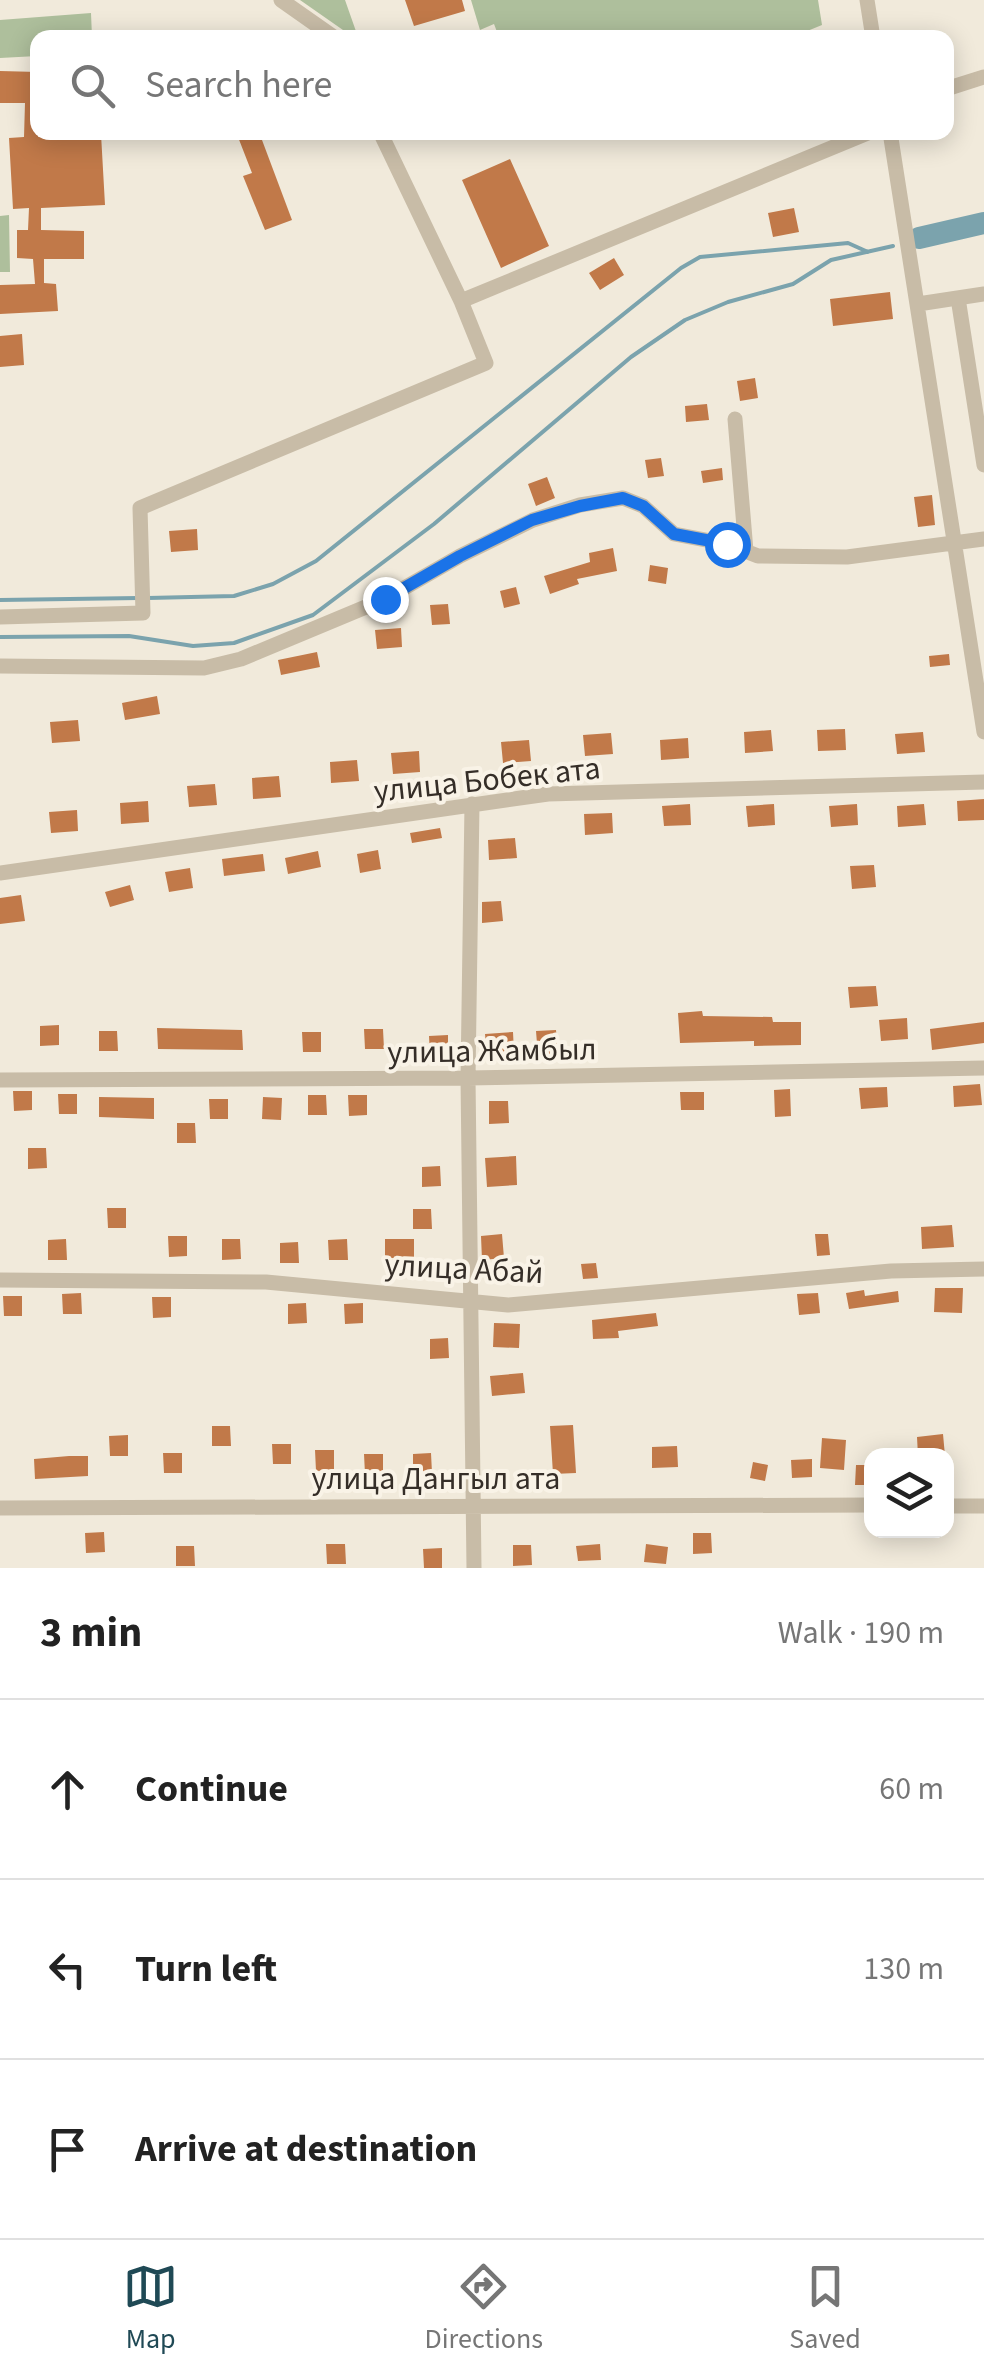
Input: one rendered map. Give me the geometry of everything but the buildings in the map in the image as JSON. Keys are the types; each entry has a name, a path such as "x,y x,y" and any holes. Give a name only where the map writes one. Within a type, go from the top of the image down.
{"street":[{"path":"281,0 324,30"},
{"path":"867,0 873,30"},
{"path":"954,86 984,77"},
{"path":"0,617 143,613 140,508 486,363 461,301 384,140"},
{"path":"461,301 851,140"},
{"path":"891,140 984,732"},
{"path":"918,304 984,294"},
{"path":"958,298 984,465"},
{"path":"734,419 746,551"},
{"path":"0,666 204,668 241,660 385,599 532,520 623,498 643,506 674,534 727,544 758,556 846,556 984,540"},
{"name":"улица Бобек ата","path":"0,873 548,794 984,782"},
{"path":"472,804 468,1078 474,1568"},
{"name":"улица Жамбыл","path":"0,1080 468,1078 984,1068"},
{"name":"улица Абай","path":"0,1280 266,1282 508,1305 890,1271 984,1269"},
{"name":"улица Дангыл ата","path":"0,1508 864,1506"},
{"path":"954,1506 984,1506"}],"green space":[{"path":"300,0 345,0 356,30 343,30"},
{"path":"471,0 818,0 822,25 810,30 496,30 494,24 480,30"},
{"path":"91,13 92,30 30,30 30,56 0,58 0,20"},
{"path":"9,215 10,272 0,272 0,216"}],"waterway":[{"path":"919,238 984,223"},
{"path":"148,598 234,596 273,584 316,561 681,268 700,257 848,243 868,252"},
{"path":"0,637 129,636 193,646 234,643 313,615 434,524 631,357 685,320 728,302 793,284 831,260 893,246"},
{"path":"0,600 139,598"}],"route":[{"path":"385,599 532,520 623,498 643,506 674,534 727,544"}]}
